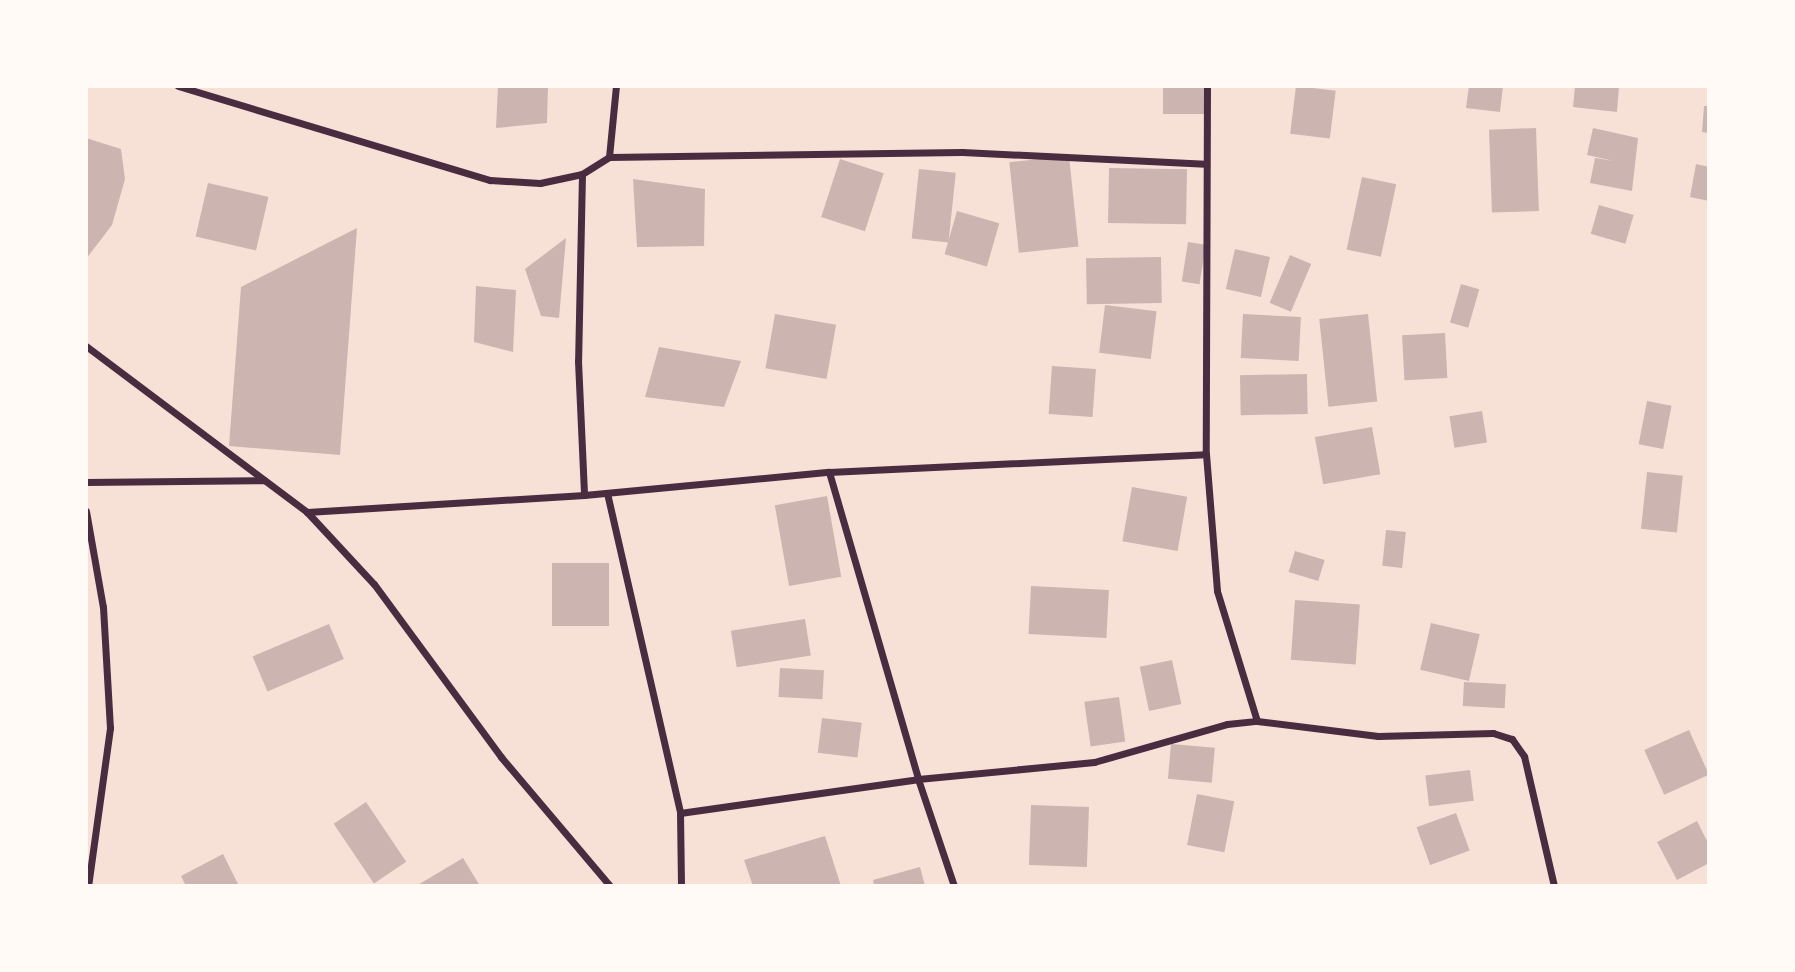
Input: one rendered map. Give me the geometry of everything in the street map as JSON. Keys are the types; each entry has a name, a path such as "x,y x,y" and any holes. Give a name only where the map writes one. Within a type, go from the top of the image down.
{"street":[{"path":"178,86 491,180 540,183 582,174 609,157 962,152 1205,164"},
{"path":"609,157 616,86"},
{"path":"1207,86 1206,454 1217,591 1257,721"},
{"path":"582,174 578,361 584,495"},
{"path":"86,346 307,512 373,584 501,757 610,886"},
{"path":"307,512 584,495 829,472 1206,454"},
{"path":"829,472 918,779 954,886"},
{"path":"86,482 265,480"},
{"path":"607,493 680,813 681,886"},
{"path":"86,511 103,607 110,728 88,886"},
{"path":"680,813 918,779 1094,762 1227,724 1257,721 1378,736 1493,733 1512,739 1524,756 1554,886"}],"building":[{"path":"498,86 548,86 547,123 496,128"},
{"path":"1163,86 1204,86 1204,114 1163,114"},
{"path":"1296,86 1336,91 1330,139 1290,134"},
{"path":"1469,86 1503,86 1500,112 1466,108"},
{"path":"1575,86 1619,86 1617,112 1573,107"},
{"path":"1704,106 1709,106 1709,133 1702,132"},
{"path":"1536,128 1539,211 1492,213 1489,130"},
{"path":"1593,128 1638,138 1632,191 1590,183 1595,158 1614,161 1587,155"},
{"path":"86,138 121,149 125,179 112,225 86,259"},
{"path":"1069,156 1079,247 1019,253 1009,162"},
{"path":"840,159 884,173 865,231 821,217"},
{"path":"1696,164 1709,167 1709,201 1690,197"},
{"path":"1109,168 1187,169 1186,224 1108,223"},
{"path":"919,169 956,173 948,242 912,239"},
{"path":"1362,177 1396,184 1381,257 1347,249"},
{"path":"633,179 705,189 704,246 637,247"},
{"path":"208,183 268,197 256,251 196,237"},
{"path":"1599,205 1634,215 1625,244 1591,234"},
{"path":"957,211 999,223 987,266 945,254"},
{"path":"357,228 340,455 229,446 241,287"},
{"path":"566,238 559,318 541,316 525,269"},
{"path":"1188,242 1206,245 1200,284 1182,282"},
{"path":"1235,249 1270,257 1261,297 1226,289"},
{"path":"1290,255 1311,264 1291,312 1270,303"},
{"path":"1161,257 1162,303 1087,304 1086,258"},
{"path":"1461,284 1479,289 1468,328 1450,322"},
{"path":"476,286 516,290 513,352 474,342"},
{"path":"1105,305 1157,311 1151,359 1099,353"},
{"path":"775,314 836,325 827,379 765,368"},
{"path":"1243,314 1301,317 1299,361 1241,358"},
{"path":"1368,314 1377,402 1328,407 1319,319"},
{"path":"1445,333 1447,378 1404,380 1402,335"},
{"path":"659,347 741,361 724,407 645,397"},
{"path":"1052,366 1096,369 1093,417 1049,414"},
{"path":"1307,374 1308,414 1241,415 1240,375"},
{"path":"1647,401 1672,406 1663,449 1639,444"},
{"path":"1482,411 1487,443 1454,448 1449,416"},
{"path":"1372,427 1380,474 1323,484 1315,437"},
{"path":"1647,472 1683,476 1677,532 1641,529"},
{"path":"1132,487 1187,497 1178,551 1122,541"},
{"path":"827,496 841,577 789,586 775,505"},
{"path":"1386,530 1406,532 1402,568 1382,566"},
{"path":"1295,551 1325,560 1318,581 1289,572"},
{"path":"552,563 609,563 609,626 552,626"},
{"path":"1031,586 1109,590 1106,638 1028,634"},
{"path":"1295,600 1360,605 1356,664 1291,660"},
{"path":"805,619 811,656 737,667 731,631"},
{"path":"1431,623 1480,634 1469,681 1420,670"},
{"path":"329,624 344,659 267,691 253,656"},
{"path":"1172,660 1181,704 1149,711 1140,667"},
{"path":"780,668 824,670 822,699 778,697"},
{"path":"1464,682 1506,684 1505,708 1463,706"},
{"path":"1119,697 1125,742 1091,746 1084,702"},
{"path":"822,718 862,723 857,758 818,753"},
{"path":"1689,730 1709,775 1664,795 1644,750"},
{"path":"1171,744 1215,748 1212,783 1168,779"},
{"path":"1470,770 1474,801 1429,806 1425,775"},
{"path":"1197,794 1234,801 1224,852 1187,845"},
{"path":"366,802 406,862 374,883 334,824"},
{"path":"1031,805 1089,807 1087,867 1029,865"},
{"path":"1456,813 1470,851 1430,865 1417,827"},
{"path":"1697,821 1709,845 1709,863 1677,880 1657,842"},
{"path":"825,836 841,886 753,886 744,860"},
{"path":"223,854 239,886 186,886 181,876"},
{"path":"463,858 480,886 416,886"},
{"path":"920,867 925,886 874,886 873,880"}]}
